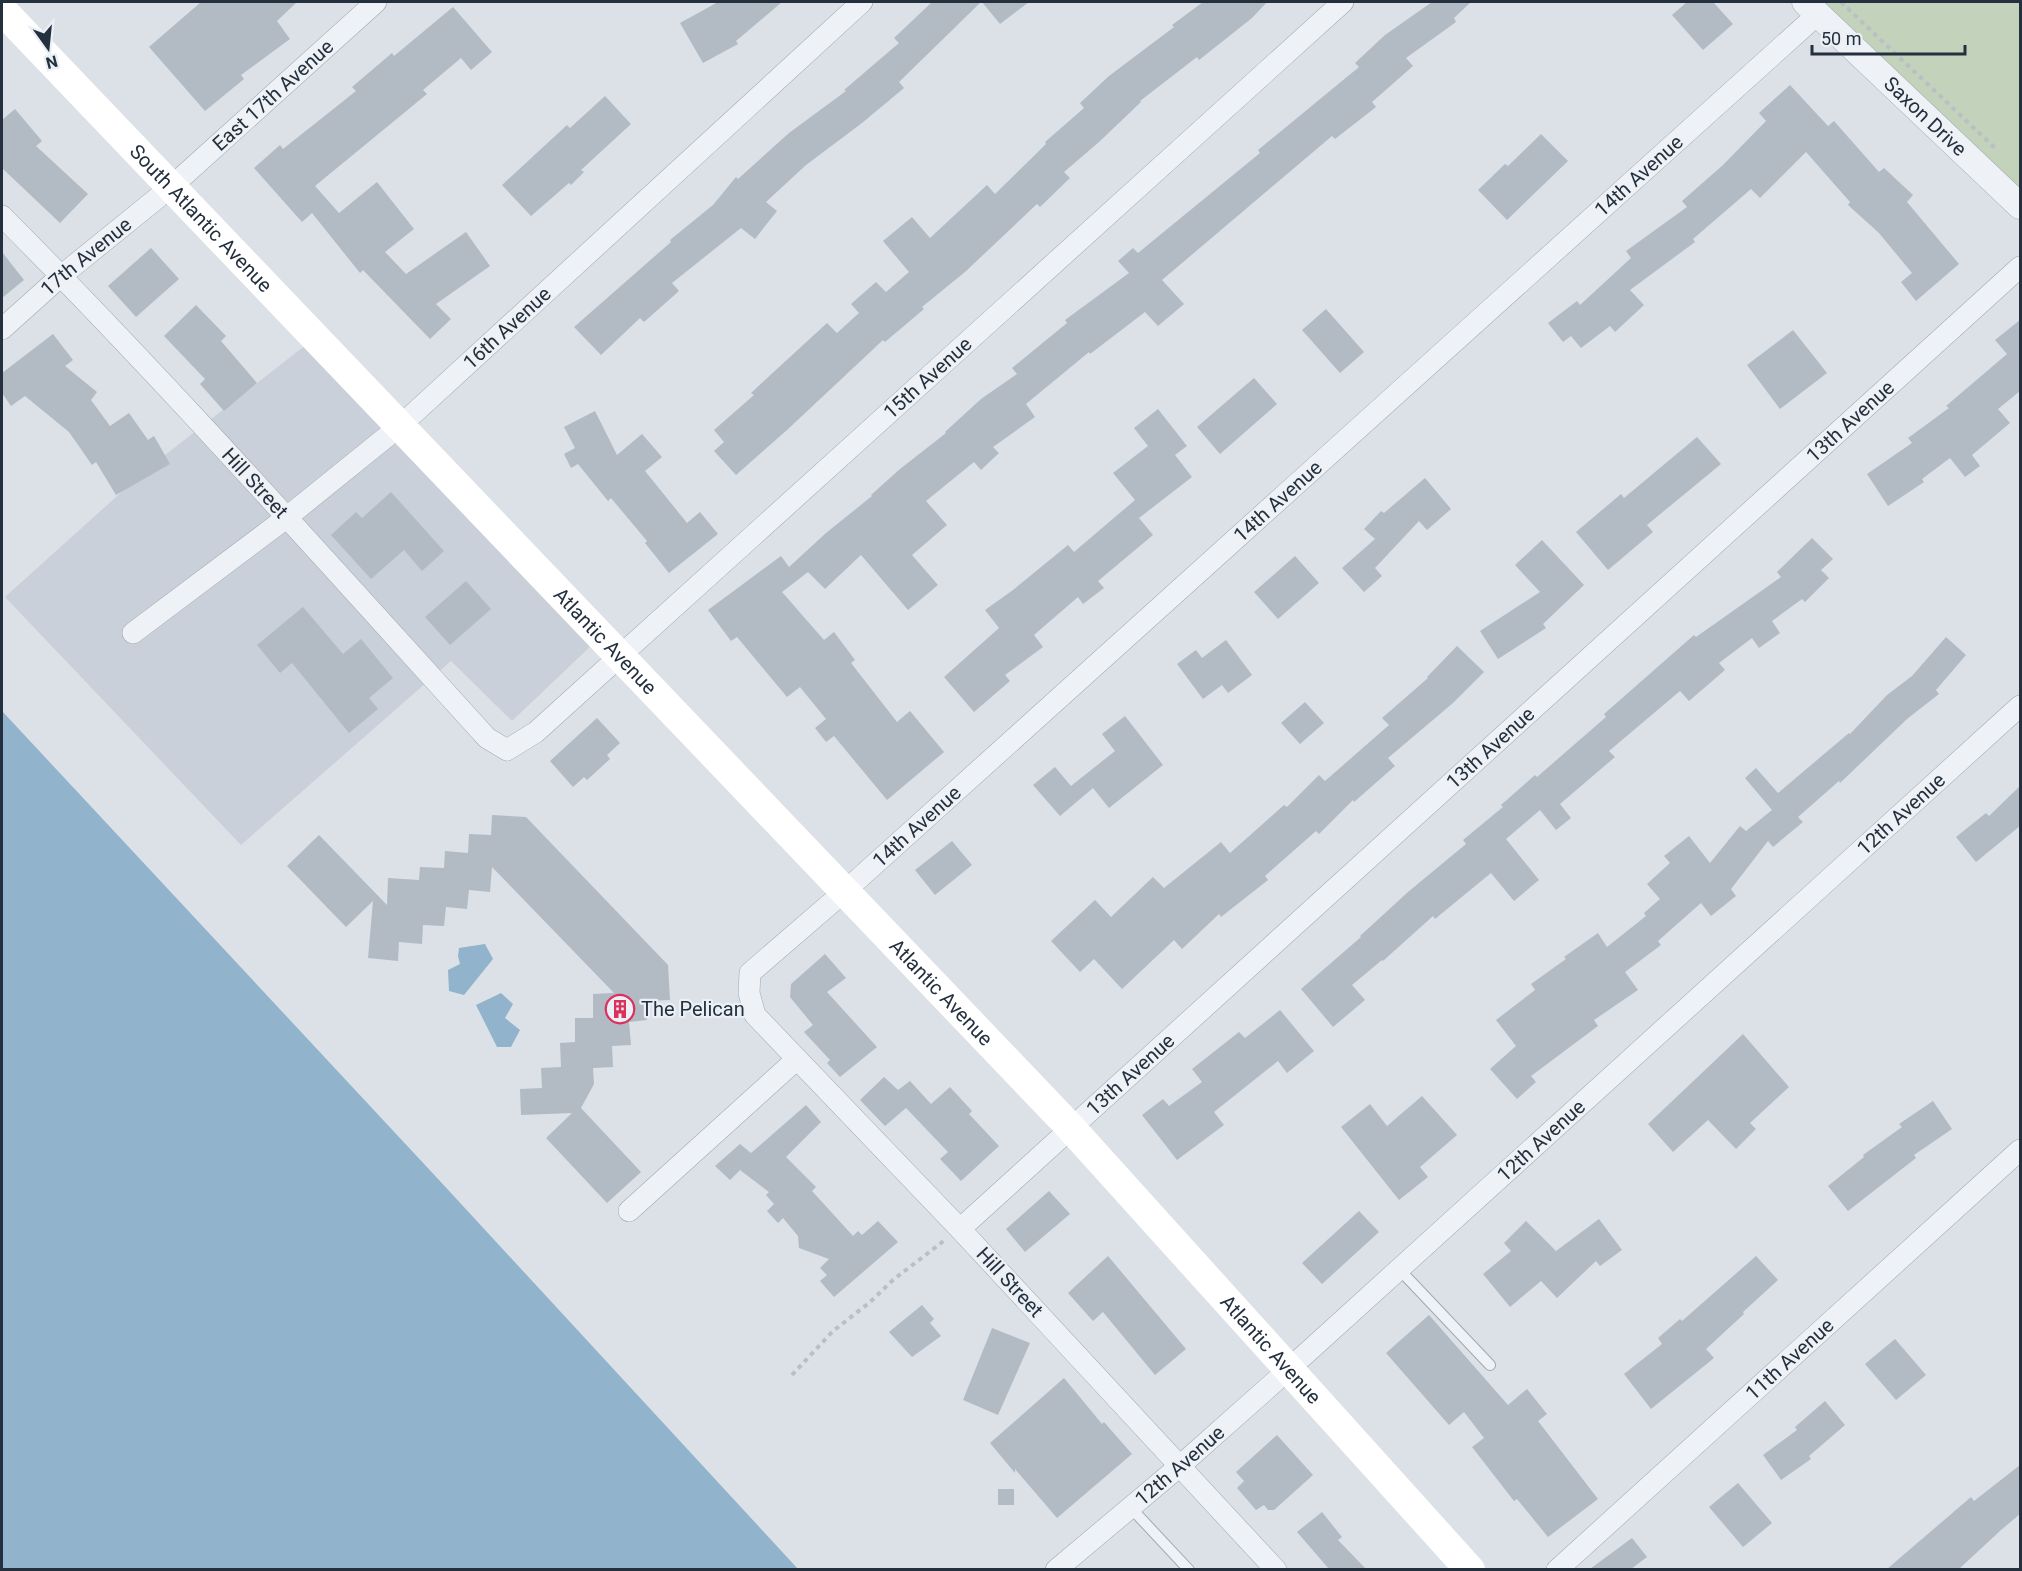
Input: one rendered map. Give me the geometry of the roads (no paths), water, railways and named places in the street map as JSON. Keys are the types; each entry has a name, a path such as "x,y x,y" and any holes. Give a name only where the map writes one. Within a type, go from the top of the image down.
{"main road":[{"name":"South Atlantic Avenue","path":"2,10 400,426"},
{"name":"Atlantic Avenue","path":"400,426 1070,1127 1470,1569"}],"street":[{"name":"East 17th Avenue","path":"171,187 376,2"},
{"name":"16th Avenue","path":"133,633 286,518 400,426 862,2"},
{"name":"15th Avenue","path":"507,750 536,732 1343,2"},
{"name":"Saxon Drive","path":"1811,8 2020,206"},
{"name":"14th Avenue","path":"749,993 750,972 845,891 1811,8"},
{"name":"17th Avenue","path":"2,329 61,276 171,187"},
{"name":"Hill Street","path":"2,216 61,276 286,518 487,738 507,750"},
{"name":"13th Avenue","path":"960,1228 2020,267"},
{"name":"12th Avenue","path":"1056,1569 1131,1508 1289,1369 2020,706"},
{"name":"Hill Street","path":"749,993 755,1015 960,1228 1276,1569"},
{"path":"629,1211 797,1059"},
{"name":"11th Avenue","path":"1557,1569 2020,1150"}],"lane":[{"path":"1399,1269 1490,1365"},
{"path":"1131,1508 1189,1569"}],"water":[{"path":"2,711 439,1180 798,1569 2,1569"},
{"path":"485,944 493,959 464,995 449,991 448,970 460,964 459,948"},
{"path":"501,993 513,1004 505,1018 520,1030 511,1047 497,1047 476,1005"}],"place":[{"name":"The Pelican","path":"620,1009"}]}
